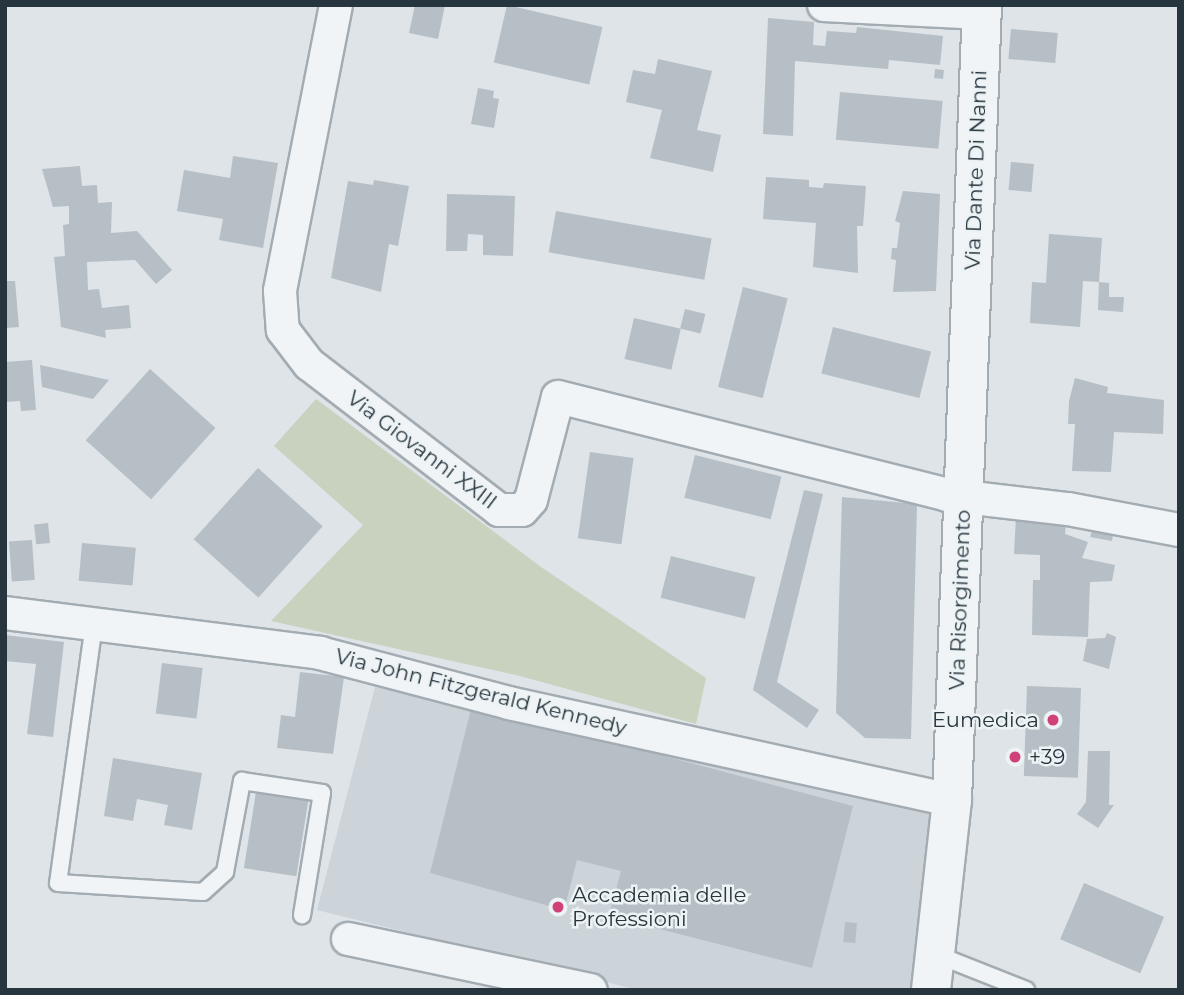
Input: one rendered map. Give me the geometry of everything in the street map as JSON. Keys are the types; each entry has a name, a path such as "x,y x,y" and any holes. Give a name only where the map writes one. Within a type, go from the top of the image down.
{"street":[{"name":"Via Giovanni XXIII","path":"336,5 310,154 279,291 283,330 309,364 499,510 522,510 531,500 558,397 964,499"},
{"path":"824,5 981,9"},
{"name":"Via Dante Di Nanni","path":"970,335 981,9"},
{"name":"Via Risorgimento","path":"933,972 952,800 970,335"},
{"path":"964,499 1068,509 1179,530"},
{"name":"Via John Fitzgerald Kennedy","path":"5,613 320,653 509,703 952,800"},
{"path":"348,939 590,990"}],"lane":[{"path":"94,624 58,883 202,892 225,872 242,781 322,793 302,915"},
{"path":"933,972 1026,990"}],"shaded area":[{"path":"375,687 938,806 916,990 638,990 317,910"}],"green space":[{"path":"316,399 541,567 706,678 696,724 516,675 271,621 363,525 274,446"}],"building":[{"path":"415,5 445,5 438,39 409,33"},
{"path":"507,5 602,27 589,85 494,62"},
{"path":"768,18 814,22 813,45 825,46 827,31 856,33 857,27 943,36 940,65 889,60 888,69 795,61 793,136 763,134"},
{"path":"1011,29 1058,33 1055,63 1008,59"},
{"path":"658,59 712,71 697,130 721,135 713,172 650,158 662,110 626,102 633,70 655,74"},
{"path":"935,69 944,70 943,79 934,78"},
{"path":"478,88 494,91 493,98 499,99 494,128 471,124"},
{"path":"840,92 943,101 938,149 836,140"},
{"path":"233,156 278,163 263,248 219,240 223,219 177,211 184,170 230,178"},
{"path":"1011,162 1034,164 1031,192 1009,190"},
{"path":"80,166 82,186 97,185 98,203 112,202 111,233 137,231 172,270 156,284 135,260 87,262 88,290 99,289 102,308 129,305 131,328 105,330 106,338 61,327 54,257 65,256 63,225 69,224 69,206 53,207 42,169"},
{"path":"766,177 809,180 809,187 823,188 824,183 866,186 863,226 857,226 858,273 813,267 816,223 763,219"},
{"path":"374,180 409,186 398,246 389,244 381,292 331,278 348,181 373,185"},
{"path":"903,191 940,194 936,291 893,292 896,260 891,259 892,248 897,248 900,223 895,221"},
{"path":"447,194 515,196 513,256 483,255 483,235 468,234 467,251 446,251"},
{"path":"556,211 712,238 704,280 549,252"},
{"path":"1049,234 1102,238 1099,282 1083,281 1080,327 1030,323 1032,282 1046,283"},
{"path":"5,281 15,281 19,327 5,328"},
{"path":"1099,282 1109,283 1109,297 1124,297 1123,312 1098,310"},
{"path":"743,287 788,298 763,398 718,387"},
{"path":"685,309 705,314 701,333 680,328"},
{"path":"634,318 681,329 671,370 625,359"},
{"path":"833,327 931,351 919,398 821,374"},
{"path":"32,360 36,410 21,411 20,401 5,402 5,362"},
{"path":"40,365 109,380 93,399 42,387"},
{"path":"150,369 215,428 151,499 86,440"},
{"path":"1075,378 1108,387 1107,393 1164,400 1163,434 1114,432 1111,472 1072,471 1075,424 1068,424 1069,401"},
{"path":"590,452 634,458 621,544 578,538"},
{"path":"695,455 781,477 771,519 684,498"},
{"path":"258,468 323,526 258,598 194,539"},
{"path":"804,490 823,494 777,682 819,710 807,728 753,690"},
{"path":"842,497 917,504 911,739 865,738 836,713"},
{"path":"1016,517 1066,520 1065,534 1088,542 1082,558 1115,565 1112,581 1090,582 1088,637 1032,635 1033,580 1040,580 1040,555 1014,554"},
{"path":"48,523 50,543 36,544 34,524"},
{"path":"1094,524 1114,529 1112,541 1090,537"},
{"path":"32,540 35,580 12,582 9,542"},
{"path":"82,543 136,548 132,586 79,581"},
{"path":"671,556 755,577 745,619 661,598"},
{"path":"1107,633 1116,637 1109,669 1083,661 1087,639 1105,638"},
{"path":"5,635 64,642 53,737 27,734 36,664 5,661"},
{"path":"162,663 203,668 196,719 156,714"},
{"path":"300,672 344,677 333,754 277,748 281,715 295,717"},
{"name":"Eumedica","path":"1027,686 1081,688 1078,778 1024,776"},
{"path":"472,705 853,806 812,968 609,916 621,871 577,860 564,910 430,873"},
{"path":"1088,751 1110,751 1109,805 1114,805 1098,828 1077,814 1086,802"},
{"path":"113,758 202,773 192,830 164,825 168,805 137,799 133,821 104,816"},
{"path":"256,792 308,800 296,876 244,868"},
{"path":"1084,883 1164,917 1140,973 1060,939"},
{"path":"845,922 857,923 855,943 843,942"}],"place":[{"name":"Eumedica","path":"1053,720"},
{"name":"+39","path":"1015,757"},
{"name":"Accademia delle Professioni","path":"558,907"}]}
